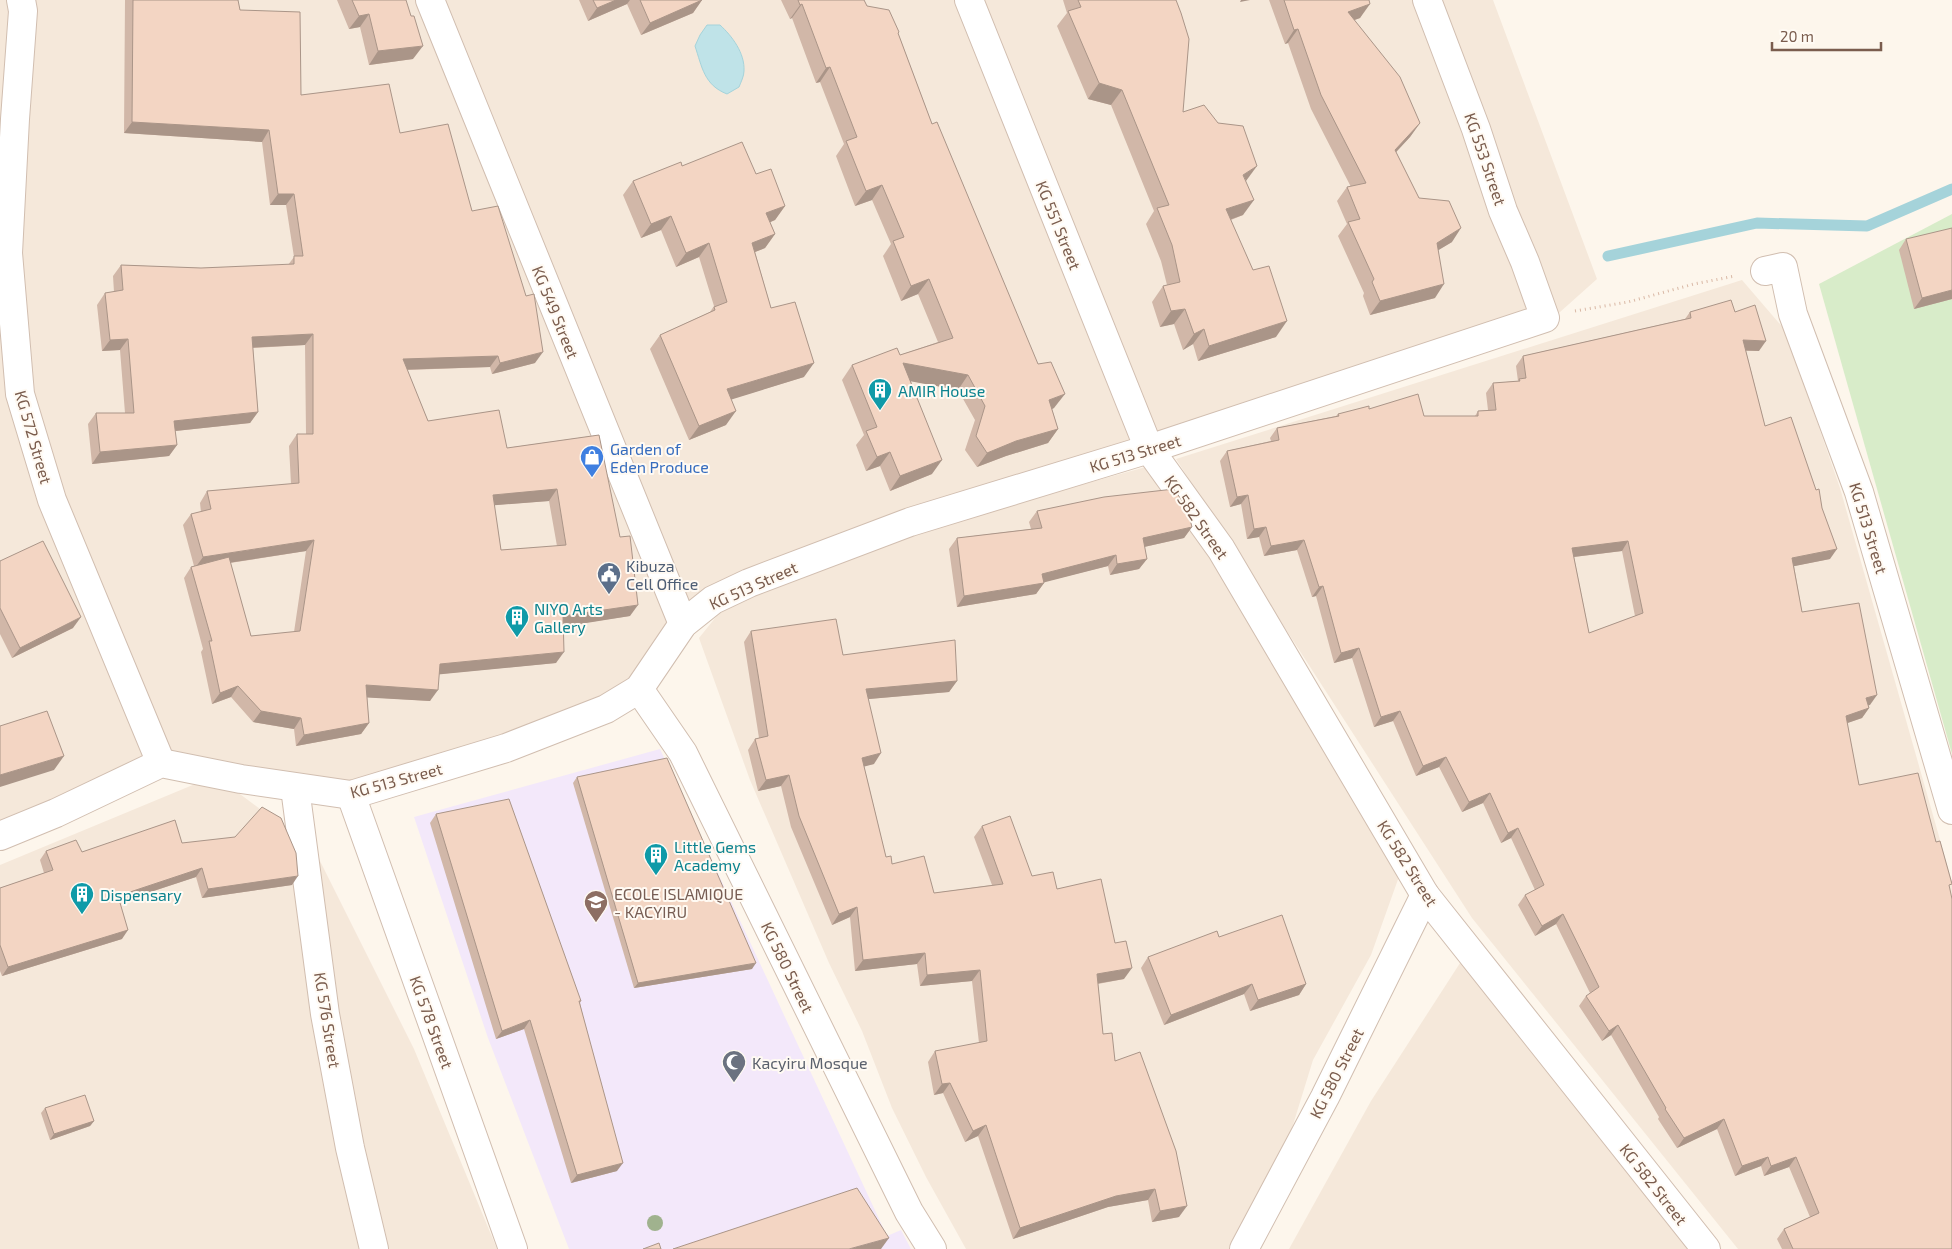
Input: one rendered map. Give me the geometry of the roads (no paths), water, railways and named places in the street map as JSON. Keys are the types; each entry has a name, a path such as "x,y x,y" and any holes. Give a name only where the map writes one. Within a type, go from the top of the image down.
{"street":[{"name":"KG 572 Street","path":"22,0 23,11 8,253 20,394 52,500 161,764"},
{"name":"KG 549 Street","path":"430,0 683,624"},
{"name":"KG 551 Street","path":"969,0 1150,449"},
{"name":"KG 553 Street","path":"1427,0 1545,318"},
{"name":"KG 513 Street","path":"1765,271 1783,267 1793,314 1860,492 1952,810"},
{"name":"KG 513 Street","path":"161,764 295,788 351,795 506,748 606,710 639,689 683,624 713,600 749,583 910,522 1150,449 1545,318"},
{"name":"KG 582 Street","path":"1150,449 1221,549 1425,895 1706,1249"},
{"name":"KG 580 Street","path":"639,689 684,753 909,1212 932,1249"},
{"path":"0,836 56,813 161,764"},
{"name":"KG 576 Street","path":"295,788 310,886 325,1014 350,1148 374,1249"},
{"name":"KG 578 Street","path":"351,795 513,1249"},
{"name":"KG 580 Street","path":"1244,1249 1325,1096 1425,895"}],"water":[{"path":"707,25 720,25 729,34 740,51 744,64 744,73 739,87 727,94 713,86 705,74 695,46"}],"waterway":[{"path":"1608,256 1757,223 1867,226 1952,189"}],"place":[{"name":"AMIR House","path":"880,411"},
{"name":"Garden of Eden Produce","path":"592,478"},
{"name":"Kibuza Cell Office","path":"609,595"},
{"name":"NIYO Arts Gallery","path":"517,638"},
{"name":"Little Gems Academy","path":"656,876"},
{"name":"Dispensary","path":"82,915"},
{"name":"ECOLE ISLAMIQUE - KACYIRU","path":"596,923"},
{"name":"Kacyiru Mosque","path":"734,1083"}]}
